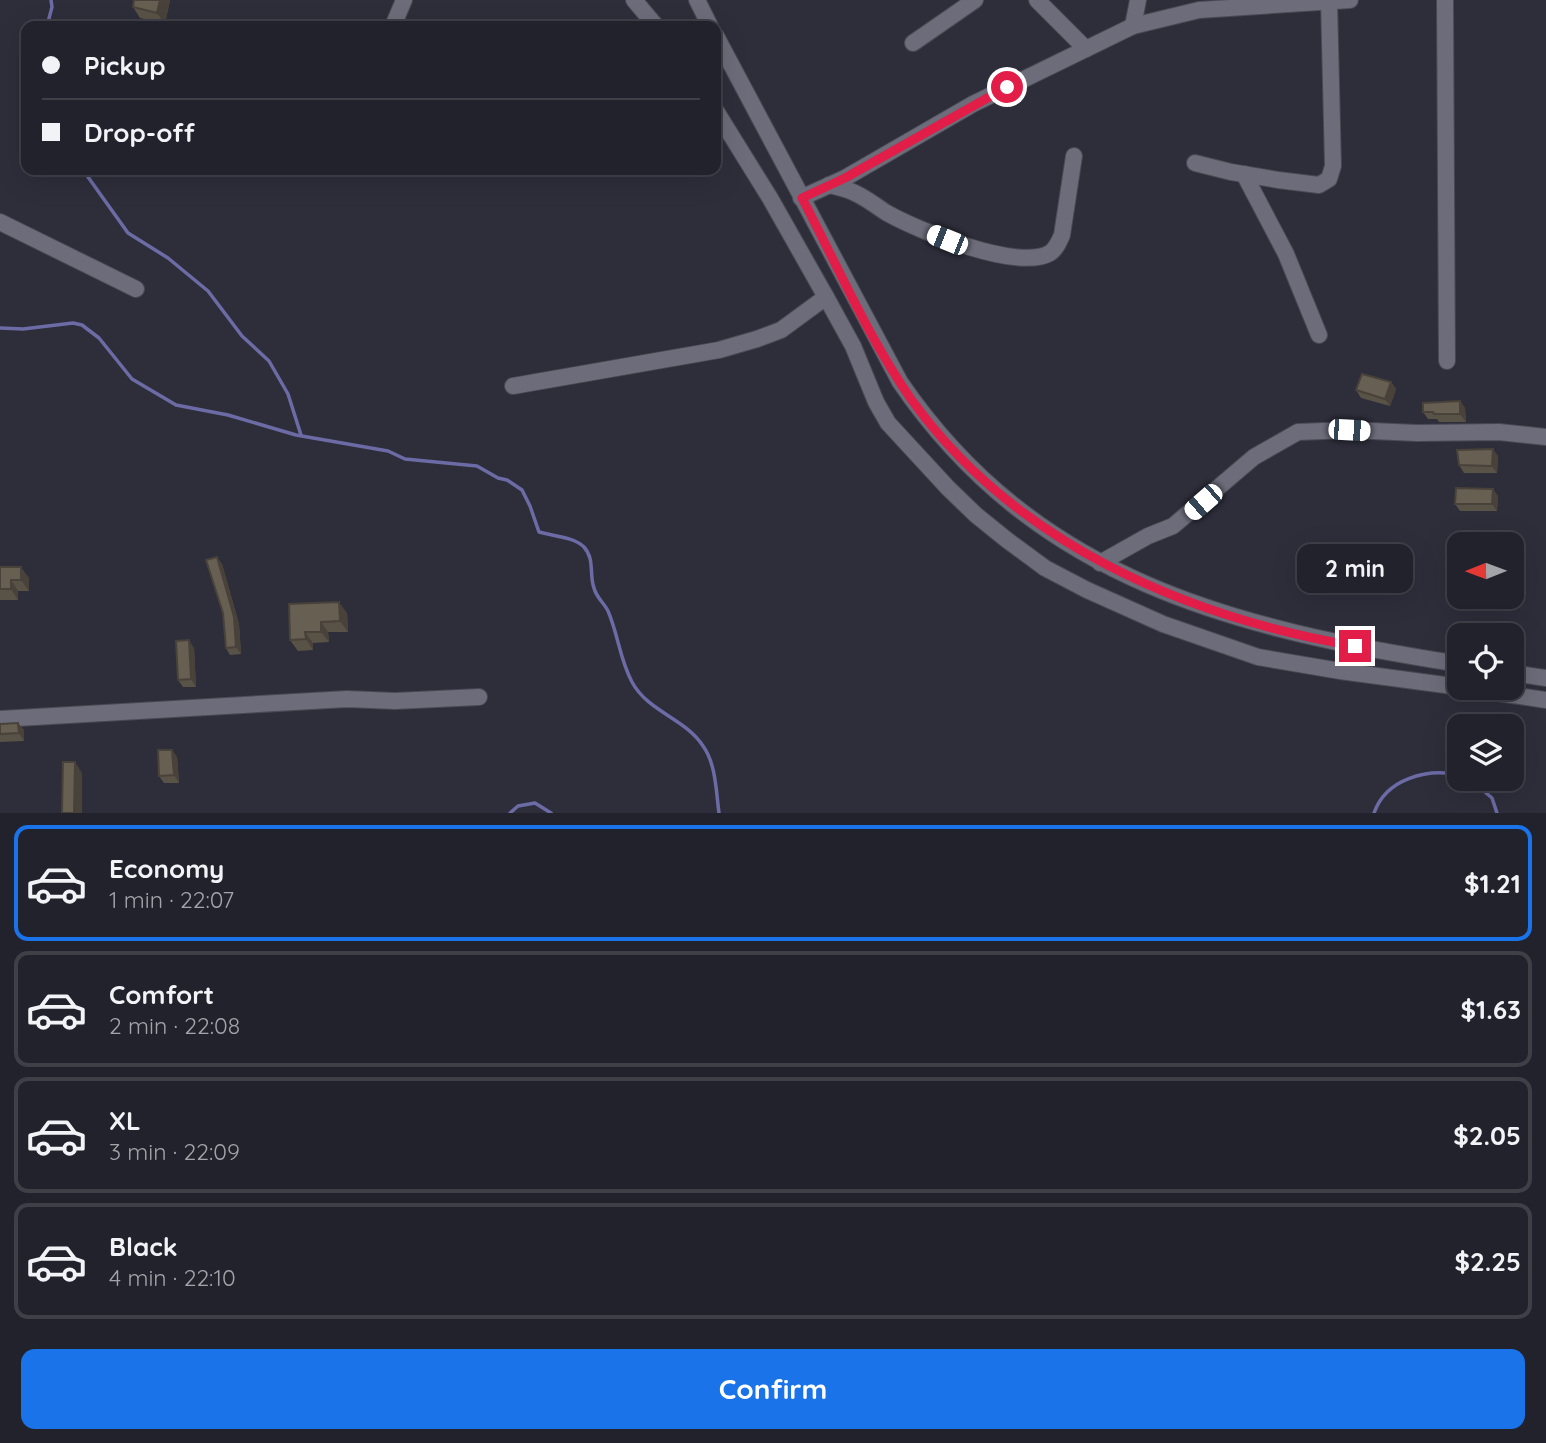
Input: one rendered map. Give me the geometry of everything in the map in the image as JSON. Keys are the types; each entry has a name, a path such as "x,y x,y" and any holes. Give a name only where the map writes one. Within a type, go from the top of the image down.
{"street":[{"path":"396,21 404,0"},
{"path":"635,0 652,21"},
{"path":"697,0 708,21"},
{"path":"913,43 975,0"},
{"path":"1037,0 1086,48"},
{"path":"1133,26 1138,0"},
{"path":"802,198 973,104 1133,26 1199,10 1350,0"},
{"path":"1445,0 1447,361"},
{"path":"1195,163 1244,174 1320,185 1325,183 1332,173 1329,1"},
{"path":"721,45 887,361 929,421 989,485 1042,527 1100,563 1161,592 1271,628 1332,642 1447,662"},
{"path":"721,119 827,297 888,423 976,515 1045,568 1163,624 1258,657 1447,685"},
{"path":"830,185 851,191 886,212 947,240 1000,254 1022,258 1037,257 1050,253 1062,235 1074,156"},
{"path":"1244,174 1286,254 1318,335"},
{"path":"0,222 136,289"},
{"path":"513,386 719,350 781,330 827,297"},
{"path":"1100,563 1148,536 1173,526 1254,457 1297,432 1499,432 1546,437"},
{"path":"1524,675 1546,678"},
{"path":"0,719 322,700 395,701 479,697"},
{"path":"1524,697 1546,700"}],"building":[{"path":"134,0 160,0 157,13 133,7"},
{"path":"1362,374 1391,382 1385,399 1356,390"},
{"path":"1460,401 1460,414 1423,412 1423,403"},
{"path":"1493,449 1492,466 1459,465 1457,450"},
{"path":"1456,488 1493,489 1492,504 1455,504"},
{"path":"217,557 234,617 236,647 226,648 223,613 206,560"},
{"path":"0,567 21,567 21,580 11,580 11,589 0,589"},
{"path":"339,602 340,621 321,622 321,632 305,632 306,639 290,640 289,604"},
{"path":"189,640 191,679 178,680 176,641"},
{"path":"18,723 19,733 0,734 0,724"},
{"path":"158,750 172,750 174,775 159,776"},
{"path":"63,762 75,762 74,813 62,813"}],"waterway":[{"path":"48,21 51,0"},
{"path":"87,175 128,233 168,258 208,291 242,336 269,361 288,394 301,435"},
{"path":"0,328 23,329 73,323 82,325 99,338 132,379 176,405 228,415 296,435 388,451 405,459 477,466 522,490 539,532 563,537 584,547 591,562 595,591 608,611 632,682 647,701 687,728 703,746 713,769 719,813"},
{"path":"1374,813 1380,801 1398,784 1421,775 1447,773"},
{"path":"1484,791 1492,798 1497,813"},
{"path":"510,813 518,806 535,803 551,813"}],"route":[{"path":"1007,87 845,178 802,198 900,382 929,421 989,485 1042,527 1116,572 1161,592 1215,611 1271,628 1355,646"}]}
